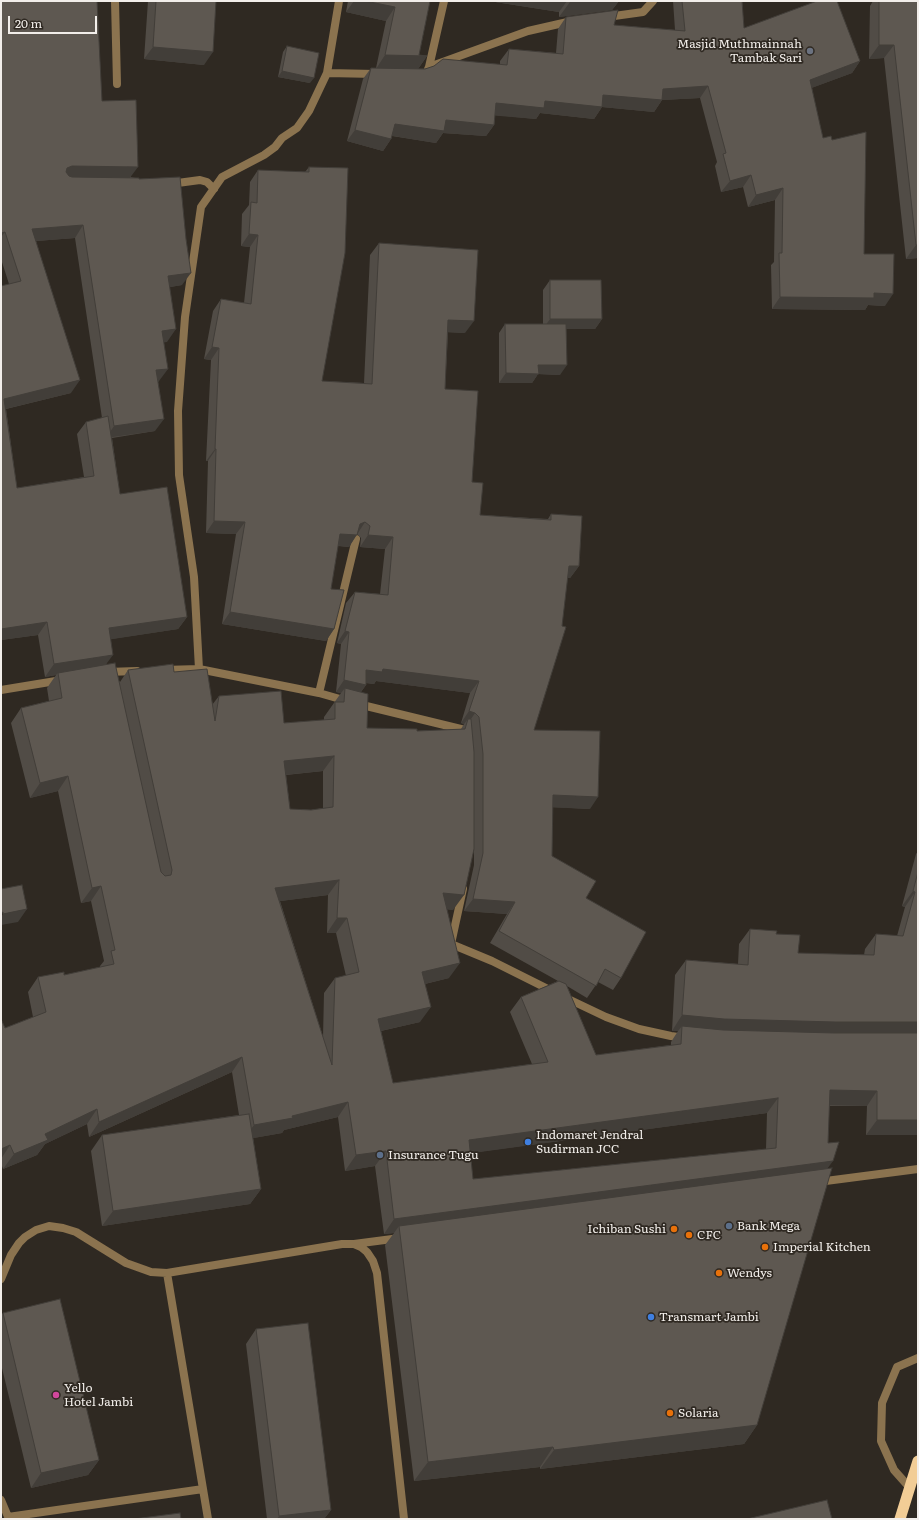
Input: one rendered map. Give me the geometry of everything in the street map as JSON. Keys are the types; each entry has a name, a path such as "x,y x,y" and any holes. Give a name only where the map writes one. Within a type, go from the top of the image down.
{"highway":[{"path":"900,1519 918,1461"}],"street":[{"path":"116,1 117,84"},
{"path":"199,669 194,577 178,475 178,411 185,317 201,207 222,177 264,155 282,138 297,128 309,111 327,73 339,1"},
{"path":"444,1 427,70 528,31 562,22 584,20"},
{"path":"598,18 642,12 653,1"},
{"path":"327,73 387,75"},
{"path":"161,185 200,180 207,182 214,189"},
{"path":"319,693 356,540"},
{"path":"107,675 150,670 199,669 319,693 464,730 466,745"},
{"path":"1,690 70,678"},
{"path":"466,879 451,944 492,961 606,1017 639,1029 671,1036 692,1038"},
{"path":"808,1184 918,1169"},
{"path":"1,1279 11,1255 25,1237 36,1230 49,1226 76,1232 126,1263 139,1269 151,1272 167,1273 342,1244 354,1244 409,1237"},
{"path":"354,1244 368,1252 377,1272 404,1519"},
{"path":"167,1273 208,1519"},
{"path":"910,1488 894,1470 881,1441 882,1403 897,1368 918,1358"},
{"path":"1,1500 8,1518 203,1489"}],"building":[{"path":"1,1 97,1 102,101 136,100 138,167 72,166 67,168 66,172 72,177 139,179 180,177 191,273 168,276 176,329 162,331 168,369 156,370 164,419 114,426 83,225 32,229 80,380 4,399 17,488 94,476 86,422 108,416 120,494 167,487 187,617 109,628 113,655 54,664 47,622 1,629 1,286 21,281 5,232 1,233"},
{"path":"156,1 216,1 213,52 153,47"},
{"path":"365,1 430,1 419,55 427,56 385,55 395,7"},
{"path":"682,1 742,1 744,28 817,1 837,1 860,61 810,80 823,138 831,136 832,140 866,132 864,254 894,254 893,294 874,293 874,298 780,297 779,253 782,253 783,188 756,195 751,175 730,181 723,154 726,153 708,86 663,89 662,100 603,95 602,107 545,101 544,108 496,103 494,125 446,120 444,131 395,124 391,139 355,130 371,68 425,69 434,66 443,59 507,65 509,49 563,54 566,17 618,10 614,25 685,31"},
{"path":"879,1 918,1 918,245 916,245 894,45 879,45"},
{"path":"287,46 319,53 314,78 282,71"},
{"path":"309,167 348,168 345,253 322,381 372,384 379,243 478,250 474,321 448,320 445,389 478,391 472,482 483,483 480,515 551,520 551,514 582,516 579,566 569,566 562,626 566,627 534,730 600,731 598,797 553,795 552,856 596,881 586,898 646,932 621,978 605,969 596,986 499,931 515,902 473,899 483,853 483,754 479,717 475,713 469,711 479,681 383,669 382,672 366,670 366,685 344,680 349,632 345,631 355,592 388,595 393,537 368,535 370,526 365,522 360,524 357,535 340,534 331,589 344,590 334,629 230,612 245,522 214,521 219,348 212,347 221,299 251,304 258,235 249,234 251,202 257,203 258,170 309,172"},
{"path":"550,280 601,280 602,319 550,319"},
{"path":"505,324 566,324 567,365 538,365 539,374 506,373"},
{"path":"115,663 161,872 165,876 171,875 172,870 128,670 173,664 174,672 207,669 215,721 219,696 281,691 284,723 335,719 335,702 344,702 345,688 368,694 367,728 417,729 417,731 465,729 468,719 471,719 474,752 474,849 464,895 443,893 460,963 422,972 431,1007 378,1019 393,1083 548,1062 521,997 559,981 566,984 596,1055 681,1044 682,1026 723,1030 834,1033 918,1033 918,1120 877,1120 877,1091 830,1090 828,1143 839,1142 833,1161 394,1219 386,1151 356,1155 348,1102 292,1116 293,1118 254,1125 242,1057 99,1122 97,1109 45,1134 48,1140 14,1154 10,1145 1,1149 1,1019 5,1028 46,1012 38,977 64,972 64,975 114,964 111,951 115,950 101,886 92,888 68,776 40,783 21,708 62,698 58,673","holes":["334,756 333,807 311,810 290,809 284,761","339,880 337,918 347,918 359,972 335,978 332,1065 275,888","778,1098 776,1148 473,1179 469,1140"]},
{"path":"918,872 918,1022 835,1022 724,1019 682,1015 686,960 748,965 750,929 777,931 776,934 800,935 798,953 874,955 876,934 903,936 915,892 913,891"},
{"path":"22,885 27,909 3,914 3,912 1,913 1,889"},
{"path":"249,1114 261,1189 113,1211 102,1135"},
{"name":"Transmart Jambi","path":"832,1168 757,1425 554,1450 553,1447 428,1462 399,1226"},
{"path":"60,1299 99,1460 41,1473 3,1313"},
{"path":"308,1323 331,1510 279,1516 256,1329"},
{"path":"827,1500 832,1519 747,1519"},
{"path":"180,1513 181,1519 134,1519"}],"place":[{"name":"Masjid Muthmainnah Tambak Sari","path":"810,51"},
{"name":"Indomaret Jendral Sudirman JCC","path":"528,1142"},
{"name":"Insurance Tugu","path":"380,1155"},
{"name":"Bank Mega","path":"729,1226"},
{"name":"Ichiban Sushi","path":"674,1229"},
{"name":"CFC","path":"689,1235"},
{"name":"Imperial Kitchen","path":"765,1247"},
{"name":"Wendys","path":"719,1273"},
{"name":"Transmart Jambi","path":"651,1317"},
{"name":"Yello Hotel Jambi","path":"56,1395"},
{"name":"Solaria","path":"670,1413"}]}
